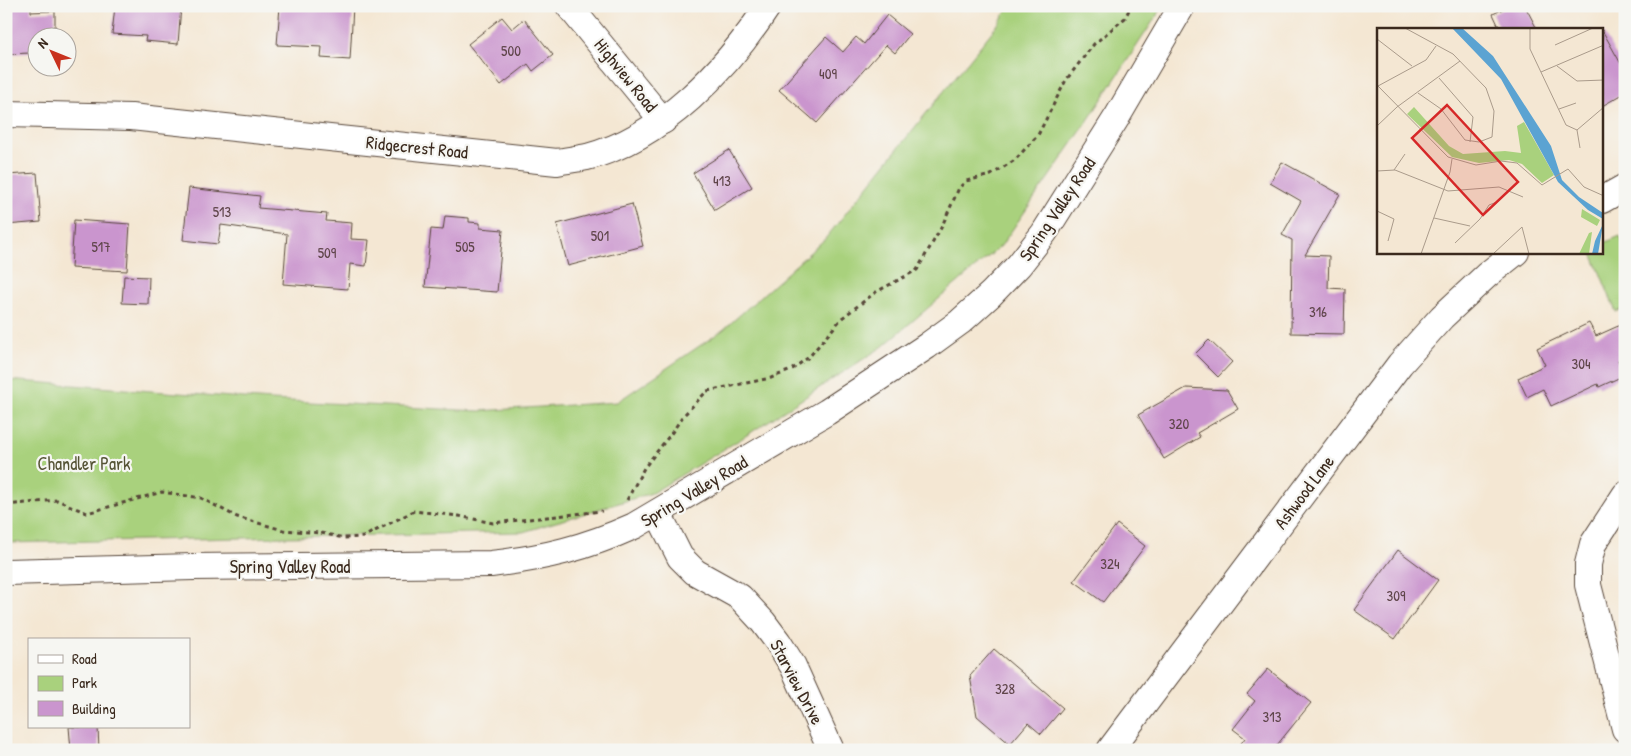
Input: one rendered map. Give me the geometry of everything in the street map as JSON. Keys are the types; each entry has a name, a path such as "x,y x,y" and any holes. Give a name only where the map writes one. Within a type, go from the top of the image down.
{"street":[{"name":"Highview Road","path":"569,6 663,121"},
{"name":"Ridgecrest Road","path":"6,114 131,117 557,162 587,157 621,144 663,121 702,88 730,58 768,6"},
{"name":"Spring Valley Road","path":"6,572 193,567 491,564 530,560 568,551 604,539 658,513 827,412 927,346 960,322 991,294 1019,265 1044,233 1117,117 1182,6"},
{"path":"1604,199 1625,187"},
{"name":"Ashwood Lane","path":"1110,750 1400,364 1442,317 1487,275 1513,254"},
{"path":"1625,496 1593,544 1588,564 1588,585 1625,729"},
{"name":"Starview Drive","path":"658,513 680,557 695,572 740,597 778,642 793,666 831,750"}],"path":[{"path":"624,505 644,468 684,415 707,390 771,378 791,370 809,357 842,318 876,292 917,270 941,228 959,188 966,182 990,175 1015,160 1038,135 1066,80 1094,44 1125,18 1131,6"},
{"path":"6,505 57,500 87,513 162,492 202,498 237,516 283,530 321,533 344,538 363,537 414,511 460,516 493,523 605,510"}],"green space":[{"name":"Chandler Park","path":"1010,6 1163,6 1085,125 1001,246 882,347 744,437 652,493 523,532 6,543 6,380 271,400 479,411 617,402 723,330 825,239 998,24"},
{"path":"1620,236 1625,248 1625,308 1616,312 1592,254 1604,254 1604,243"}],"building":[{"path":"6,6 31,6 31,12 55,11 55,28 28,28 28,53 6,54"},
{"path":"115,6 181,6 178,44 145,41 146,36 112,34"},
{"path":"280,6 353,6 350,60 321,58 322,47 277,45"},
{"path":"1509,6 1525,6 1536,28 1500,28 1493,14"},
{"path":"887,15 910,34 895,53 886,45 817,123 779,90 826,37 843,52 856,37 864,44"},
{"path":"502,17 512,29 524,19 553,55 533,71 528,64 501,85 468,44"},
{"path":"1604,34 1625,71 1625,93 1604,105"},
{"path":"729,150 752,187 715,210 693,173"},
{"path":"1282,162 1340,194 1305,255 1329,256 1328,288 1345,289 1344,334 1291,333 1292,240 1282,235 1301,201 1270,183"},
{"path":"37,173 41,222 6,225 6,175"},
{"path":"189,188 260,196 258,208 327,214 326,221 352,223 351,239 369,240 366,266 350,264 348,289 283,284 287,234 221,225 218,244 183,240"},
{"path":"632,204 643,246 568,266 557,224"},
{"path":"445,216 469,218 469,222 480,223 480,228 503,230 497,292 425,287 431,229 443,230"},
{"path":"74,220 130,224 127,271 71,268"},
{"path":"124,276 149,277 148,304 122,303"},
{"path":"1589,323 1596,336 1625,323 1625,357 1618,360 1625,375 1599,387 1598,384 1551,406 1543,389 1527,397 1518,378 1545,365 1537,348"},
{"path":"1209,340 1232,362 1218,377 1195,354"},
{"path":"1186,388 1227,390 1238,409 1197,433 1200,437 1164,459 1138,415"},
{"path":"1117,524 1145,546 1103,602 1074,581"},
{"path":"1398,550 1438,580 1395,639 1354,610"},
{"path":"994,649 1063,708 1041,734 1028,723 1010,744 977,716 970,676"},
{"path":"1268,669 1311,703 1273,750 1236,750 1245,738 1233,729 1255,701 1247,694"},
{"path":"69,728 98,728 99,750 71,750"}]}
